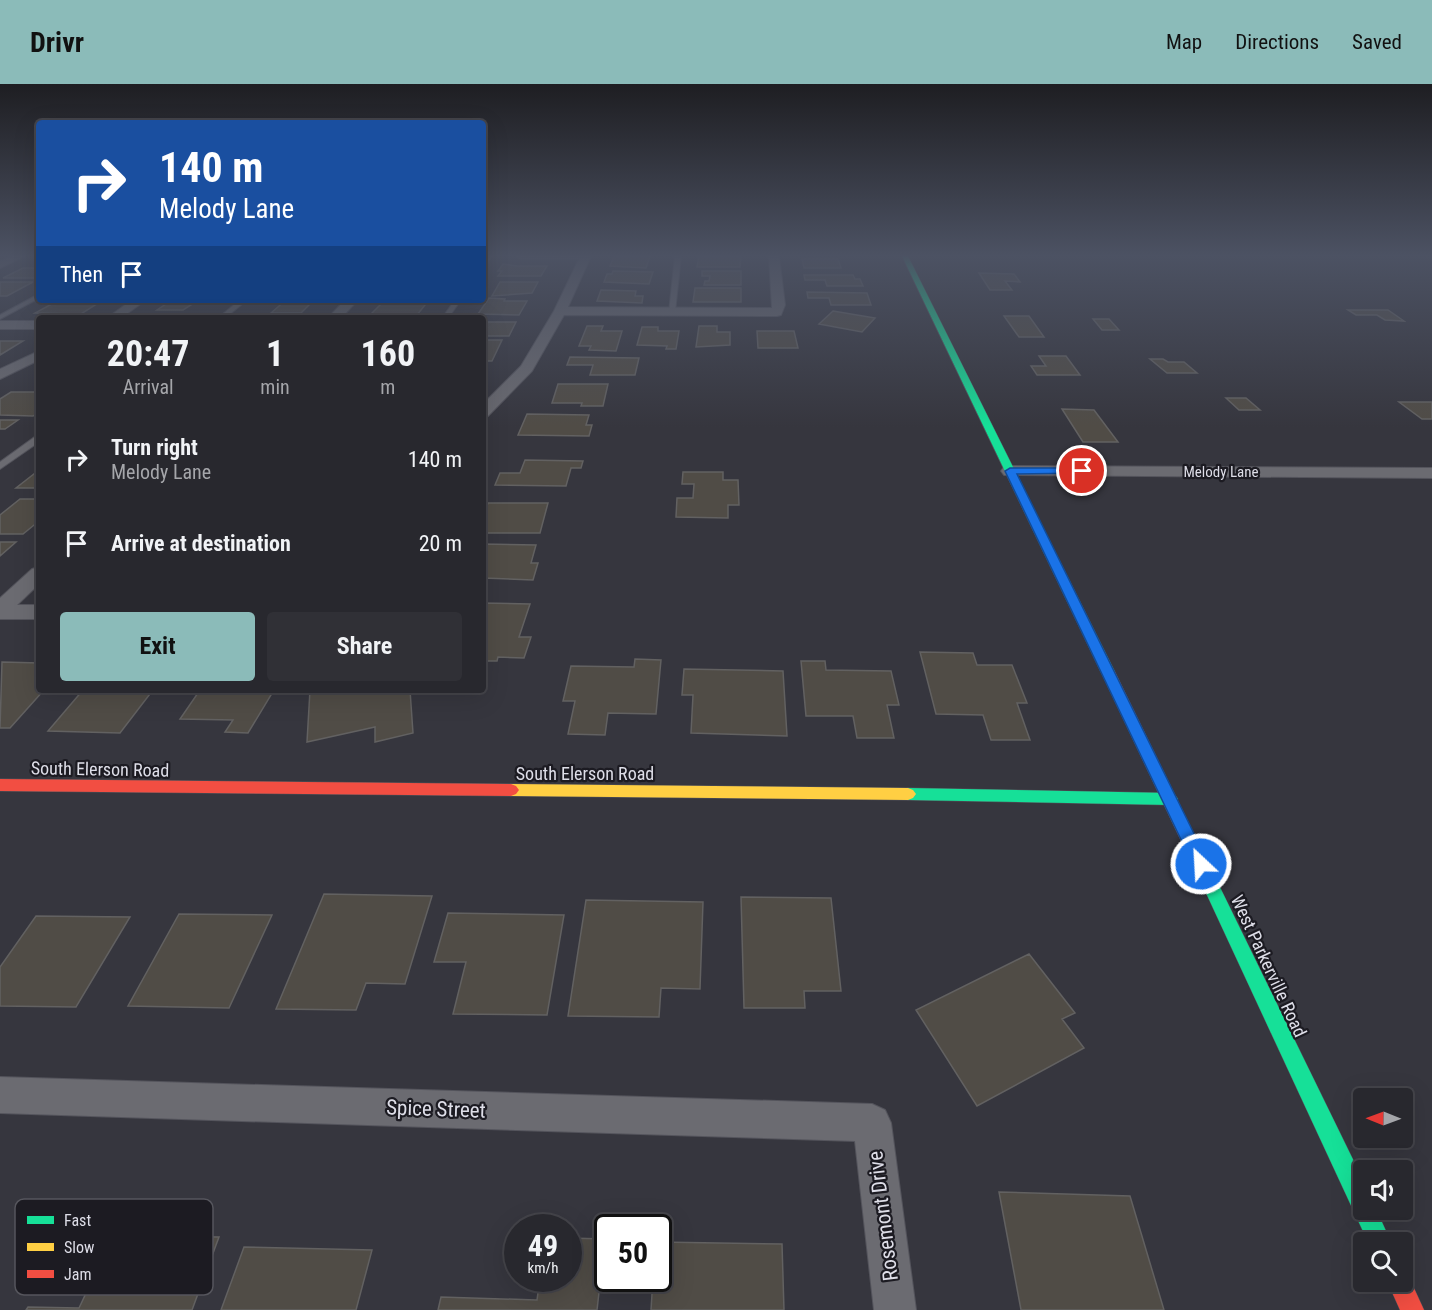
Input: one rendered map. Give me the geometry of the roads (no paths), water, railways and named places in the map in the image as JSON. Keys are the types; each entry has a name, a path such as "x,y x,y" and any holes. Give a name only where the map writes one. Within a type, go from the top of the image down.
{"main road":[{"name":"West Parkerville Road","path":"933,313 1170,799 1353,1185"},
{"name":"South Elerson Road","path":"0,785 763,792 1170,799"},
{"path":"1404,1292 1412,1310"}],"street":[{"path":"486,410 527,368 559,313"},
{"path":"0,325 36,325"},
{"path":"2,374 36,357"},
{"name":"Melody Lane","path":"1010,471 1432,473"},
{"path":"0,611 36,576"},
{"path":"0,611 36,612"},
{"name":"Spice Street","path":"0,1095 872,1123"},
{"name":"Rosemont Drive","path":"872,1123 894,1310"}],"lane":[{"path":"0,466 36,440"}]}
